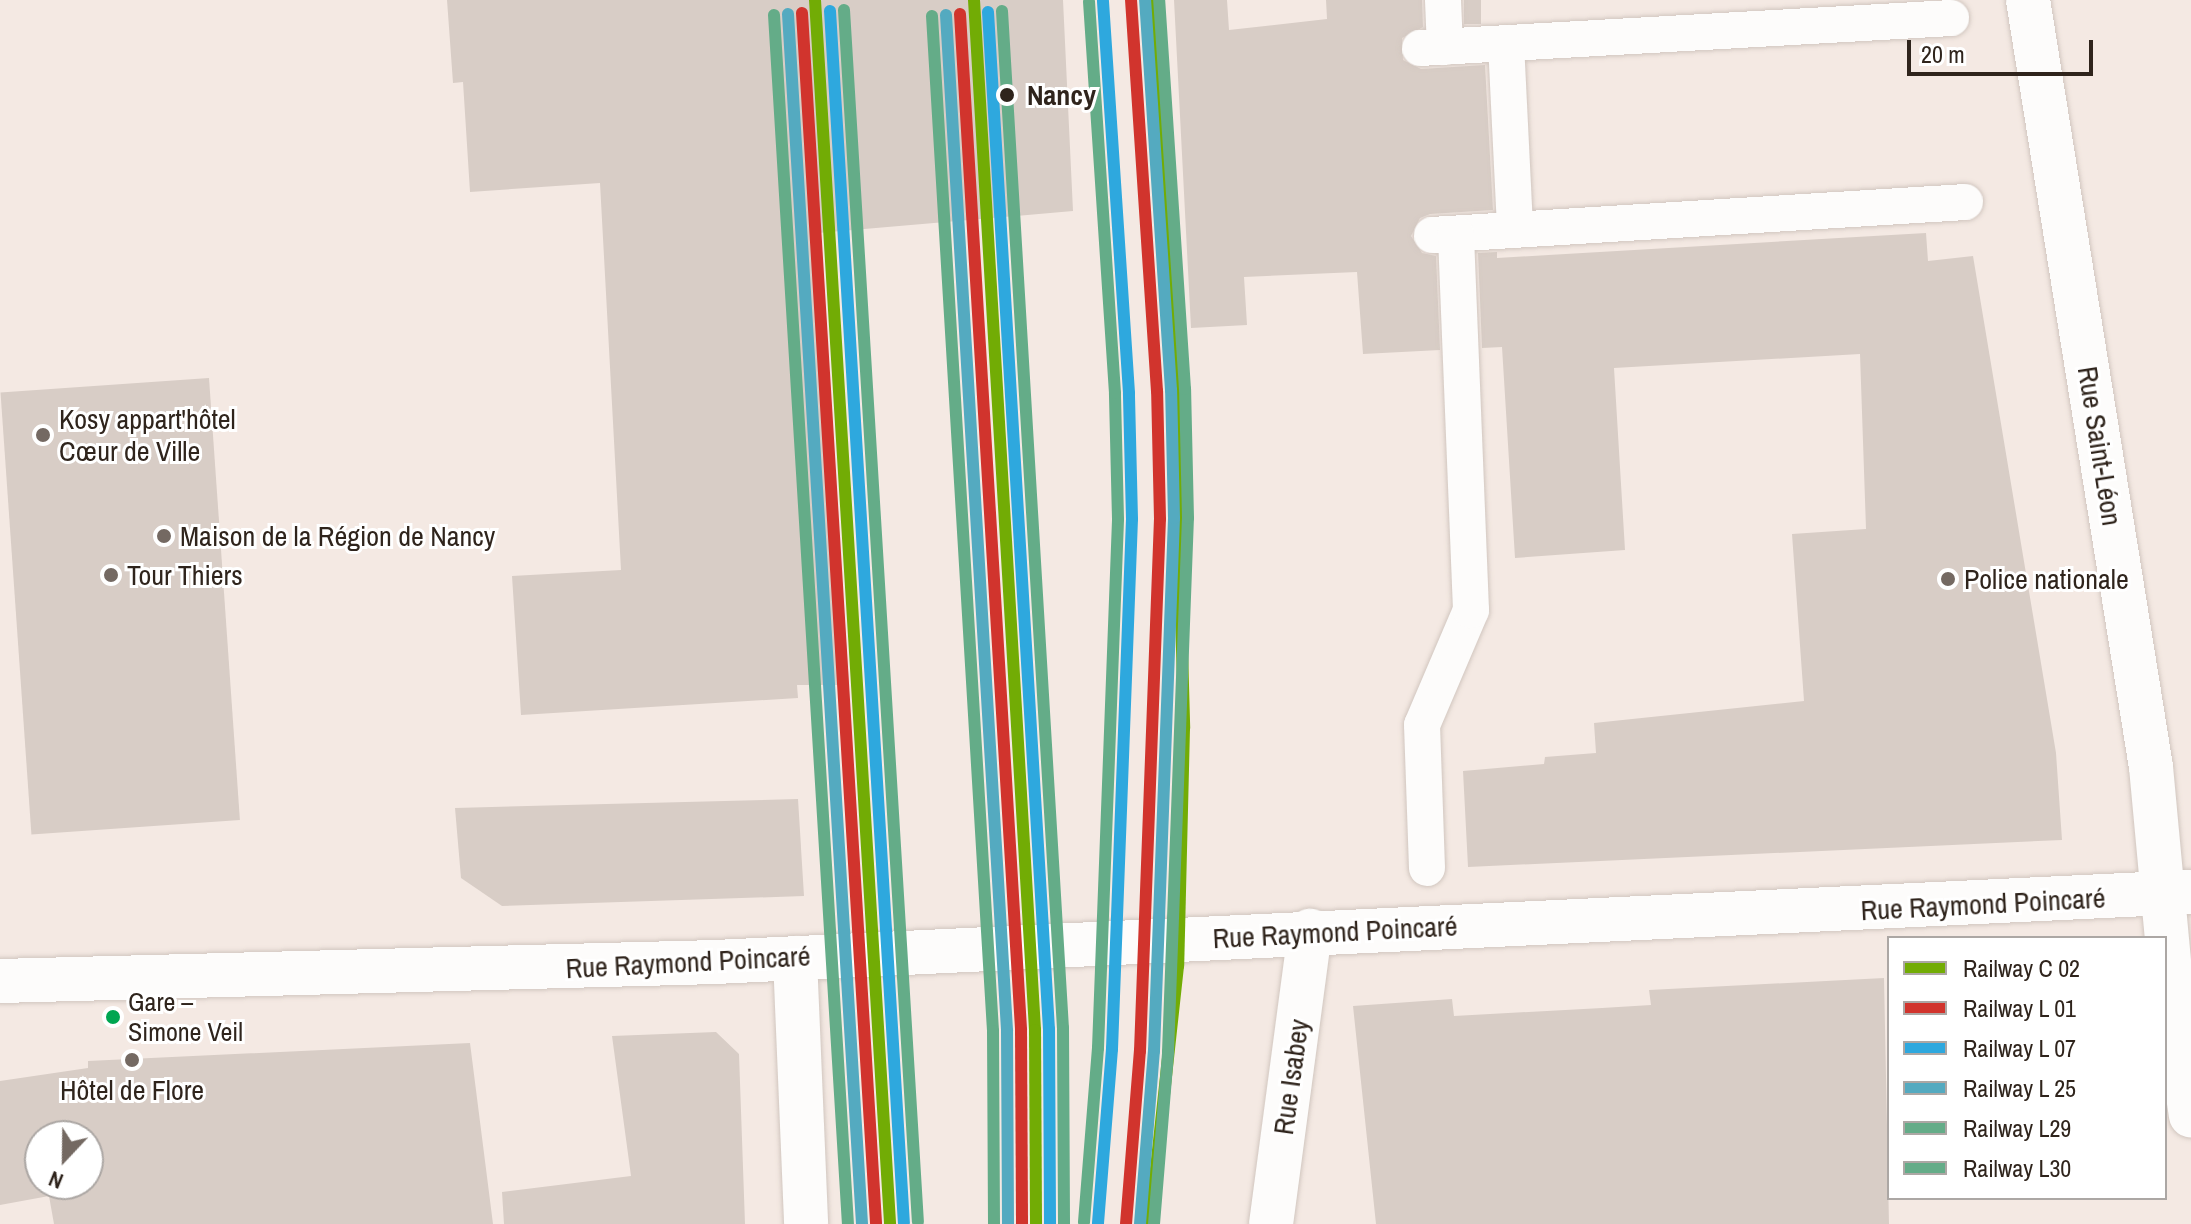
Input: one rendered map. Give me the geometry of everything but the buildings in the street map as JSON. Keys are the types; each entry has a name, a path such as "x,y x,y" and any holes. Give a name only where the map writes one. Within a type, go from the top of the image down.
{"main road":[{"name":"Rue Saint-Léon","path":"2028,0 2151,767 2177,893 2191,1116"},
{"name":"Rue Raymond Poincaré","path":"0,981 164,974 369,975 816,957 1252,938 1310,931 1907,909 2177,893"},
{"name":"Rue Isabey","path":"1271,1224 1310,931"},
{"path":"806,1224 816,957"}],"street":[{"path":"1443,0 1433,47 1951,18"},
{"path":"1506,43 1515,230"},
{"path":"1427,868 1422,725 1471,610 1443,234 1965,202"}],"transit line":[{"path":"815,0 890,1224"},
{"path":"974,0 1035,1030 1036,1224"},
{"path":"1126,1224 1140,1051 1160,519 1157,391 1131,0"},
{"path":"1140,1224 1154,1051 1174,518 1171,390 1145,0"},
{"path":"1150,0 1175,398 1184,728 1178,966 1150,1224"},
{"path":"1098,1223 1112,1049 1132,519 1129,393 1103,1"},
{"path":"830,11 904,1223"},
{"path":"988,12 1049,1029 1050,1224"},
{"path":"802,13 876,1224"},
{"path":"788,14 862,1224"},
{"path":"960,14 1021,1030 1022,1224"},
{"path":"946,15 1007,1031 1008,1224"}],"rail line":[{"name":"L30","path":"1154,1224 1168,1052 1188,518 1185,389 1159,0"},
{"name":"L29","path":"1084,1222 1098,1048 1118,519 1115,393 1089,2"},
{"name":"L29","path":"844,10 918,1222"},
{"name":"L29","path":"1002,11 1063,1028 1064,1224"},
{"name":"L30","path":"774,15 848,1224"},
{"name":"L30","path":"932,16 993,1031 994,1224"}],"place":[{"name":"Nancy","path":"1007,95"},
{"name":"Kosy appart'hôtel Cœur de Ville","path":"43,435"},
{"name":"Maison de la Région de Nancy","path":"164,536"},
{"name":"Tour Thiers","path":"111,575"},
{"name":"Police nationale","path":"1948,579"},
{"name":"Gare – Simone Veil","path":"113,1017"},
{"name":"Hôtel de Flore","path":"132,1060"}]}
